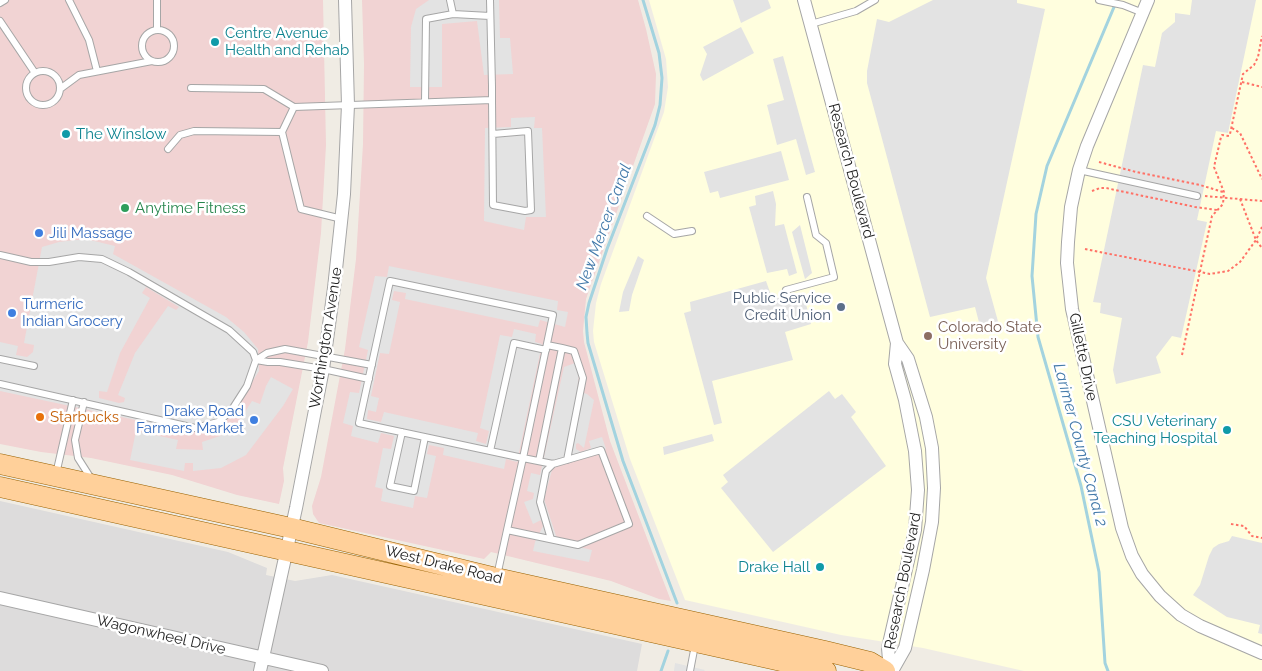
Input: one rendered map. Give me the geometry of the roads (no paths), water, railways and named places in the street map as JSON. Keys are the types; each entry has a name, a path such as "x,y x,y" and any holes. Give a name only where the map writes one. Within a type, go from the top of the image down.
{"main road":[{"name":"West Drake Road","path":"0,464 291,528 496,578 870,662 885,671"},
{"name":"West Drake Road","path":"0,487 696,642 797,668 826,671"},
{"path":"696,642 701,634 707,632 717,630 736,631"}],"street":[{"name":"Worthington Avenue","path":"260,671 291,528 325,355 342,219 348,104 345,0"},
{"name":"Research Boulevard","path":"804,0 897,343 908,359 926,418 932,448 934,488 932,522 905,648 891,671"},
{"name":"Gillette Drive","path":"1148,0 1087,146 1079,170 1070,207 1068,242 1067,263 1072,310 1122,528 1132,556 1142,574 1160,596 1181,615 1200,626 1262,653"},
{"name":"Wagonwheel Drive","path":"0,598 322,671"}],"lane":[{"path":"0,3 5,0"},
{"path":"70,0 89,40 97,71"},
{"path":"157,0 157,30"},
{"path":"450,0 453,14"},
{"path":"490,0 493,206 525,211 531,210 528,131 493,134"},
{"path":"811,24 856,11 875,0"},
{"path":"1101,1 1143,12"},
{"path":"426,102 426,19 453,14 490,16"},
{"path":"0,21 36,73"},
{"path":"60,89 59,83 53,74 42,71 30,77 26,90 32,101 43,105 56,98 60,89 78,75 152,61 164,61 171,56 173,51 174,44 169,34 157,30 147,34 142,43 144,54 152,61"},
{"path":"191,88 264,89 294,107 492,100"},
{"path":"294,107 282,132 301,209 342,219"},
{"path":"168,149 180,135 194,131 282,132"},
{"path":"1079,170 1197,196"},
{"path":"786,290 834,277 826,243 816,235 807,197"},
{"path":"647,216 674,234 692,231"},
{"path":"0,255 31,262 49,262 78,257 102,260 129,272 229,330 253,352 256,360 248,386 231,411 218,422 195,428 0,384"},
{"path":"496,578 523,458 553,315 390,281 360,423 490,451 523,458 553,464 601,450 629,524 578,545 507,530"},
{"path":"490,451 514,343 562,348 574,351 583,378 567,460"},
{"path":"539,461 562,348"},
{"path":"256,360 267,353 285,349 372,365"},
{"path":"0,359 34,366"},
{"path":"256,360 323,369 369,379"},
{"path":"55,476 73,400"},
{"path":"84,402 75,440 78,458 95,486"},
{"path":"402,432 390,486 414,491 425,437"},
{"path":"552,539 540,502 546,471 553,464"},
{"path":"690,671 696,642"}],"waterway":[{"name":"New Mercer Canal","path":"643,0 659,53 662,78 660,105 655,125 607,249 586,317 588,343 623,461 677,603"},
{"name":"Larimer County Canal 2","path":"1108,671 1105,663 1099,572 1081,486 1038,337 1032,276 1036,214 1047,166 1117,0"},
{"name":"New Mercer Canal","path":"661,671 668,651"}],"place":[{"name":"Centre Avenue Health and Rehab","path":"215,42"},
{"name":"The Winslow","path":"66,134"},
{"name":"Anytime Fitness","path":"125,208"},
{"name":"Jili Massage","path":"39,233"},
{"name":"Public Service Credit Union","path":"841,307"},
{"name":"Turmeric Indian Grocery","path":"12,313"},
{"name":"Colorado State University","path":"928,336"},
{"name":"Starbucks","path":"40,417"},
{"name":"Drake Road Farmers Market","path":"254,420"},
{"name":"CSU Veterinary Teaching Hospital","path":"1227,430"},
{"name":"Drake Hall","path":"820,567"}]}
